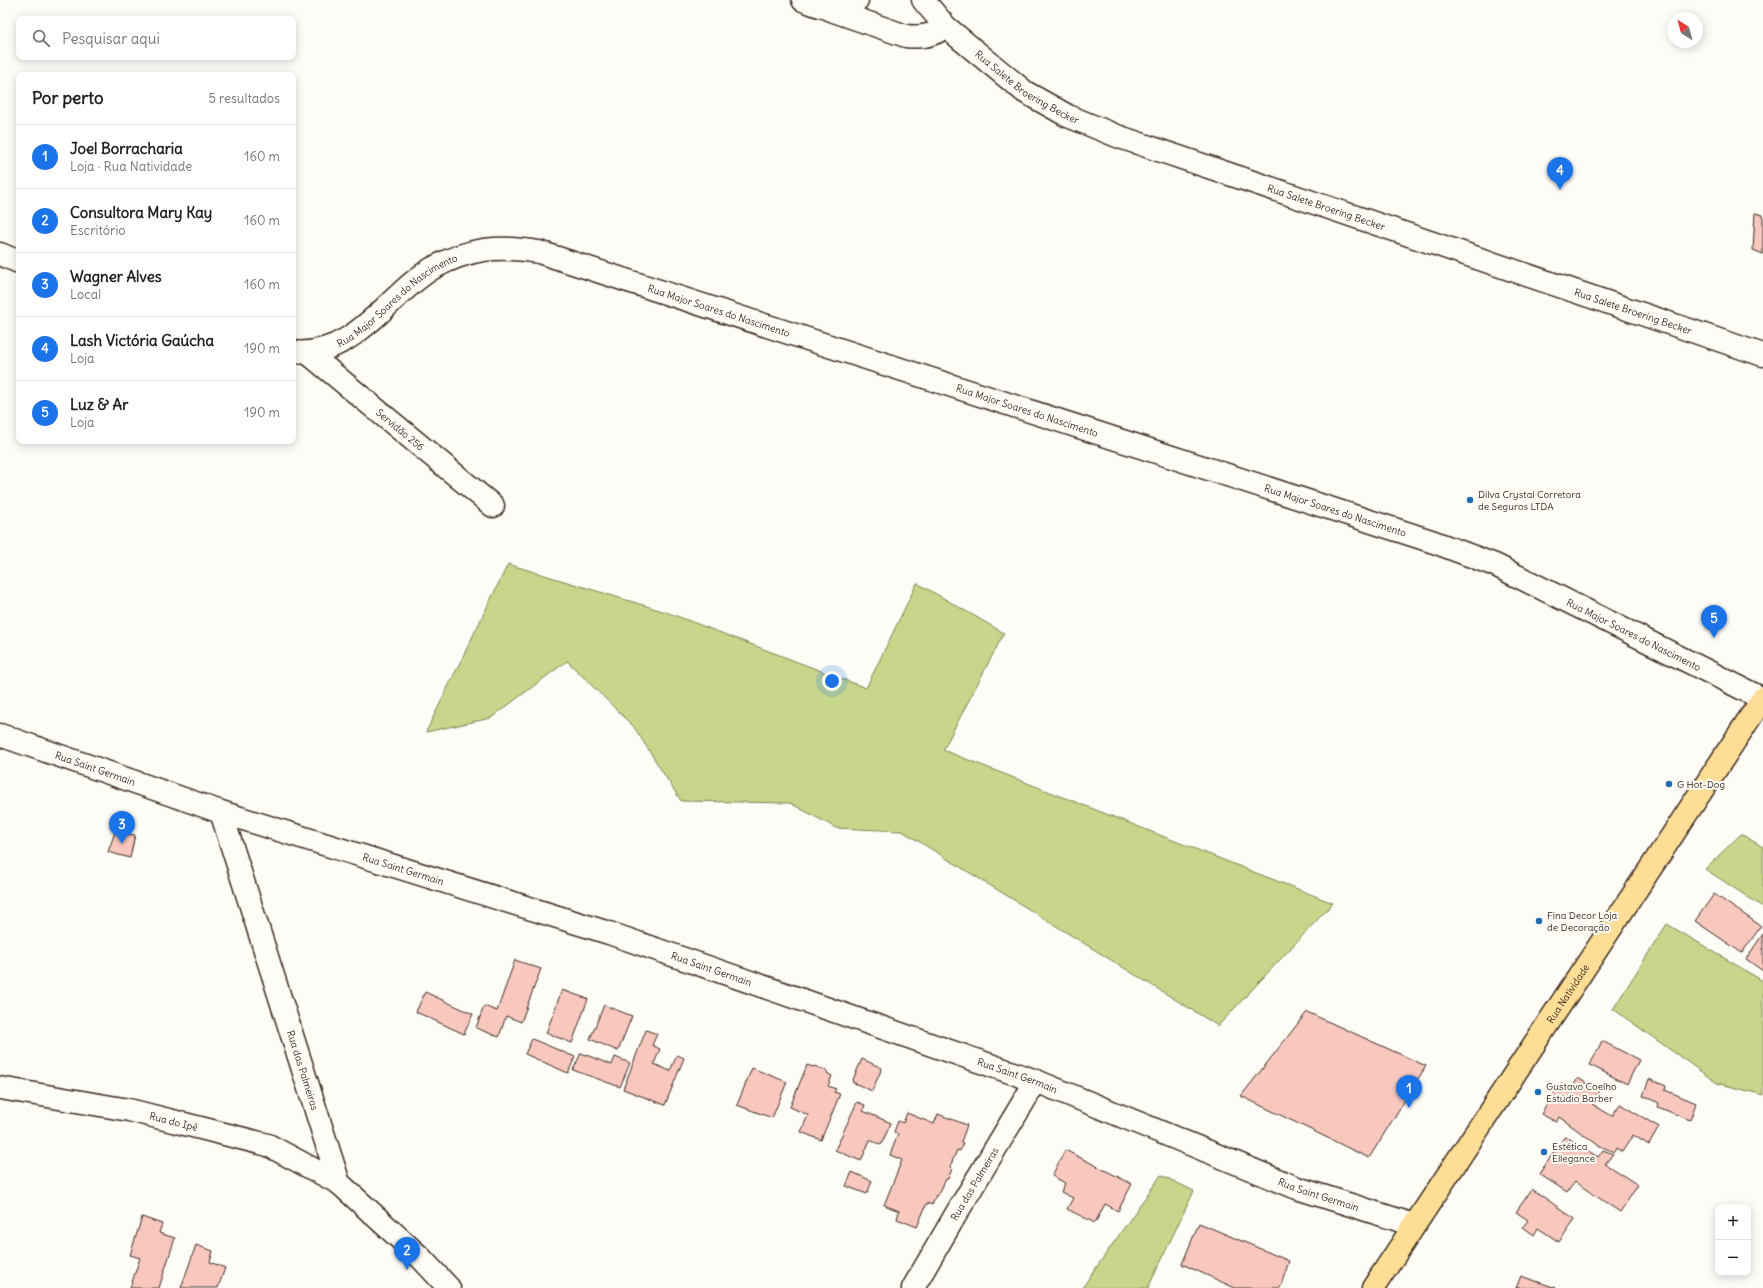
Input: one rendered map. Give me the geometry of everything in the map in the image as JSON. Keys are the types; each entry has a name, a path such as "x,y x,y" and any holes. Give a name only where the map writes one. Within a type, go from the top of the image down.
{"main road":[{"name":"Rua Natividade","path":"1373,1288 1763,699"}],"street":[{"path":"803,0 906,36 918,37 929,35 946,27"},
{"path":"831,10 857,0"},
{"name":"Rua Salete Broering Becker","path":"923,0 946,27 1025,92 1068,116 1103,130 1763,355"},
{"name":"Rua Major Soares do Nascimento","path":"300,352 340,341 357,332 432,268 451,259 484,249 500,247 539,252 1434,542 1495,565 1763,699"},
{"path":"0,254 16,261"},
{"name":"Servidão 256","path":"300,352 493,506"},
{"name":"Rua Saint Germain","path":"0,735 221,812 609,933 1036,1081 1297,1188 1414,1225"},
{"name":"Rua das Palmeiras","path":"221,812 339,1183 420,1257 449,1288"},
{"name":"Rua das Palmeiras","path":"913,1288 1036,1081"},
{"name":"Rua do Ipê","path":"0,1088 129,1110 268,1145 339,1183"}],"green space":[{"path":"508,564 666,612 866,688 917,583 1004,633 943,750 1333,903 1218,1026 902,831 836,828 790,803 681,801 634,727 567,661 491,718 426,732"},
{"path":"1741,834 1763,847 1763,907 1705,869"},
{"path":"1667,924 1763,981 1763,1095 1717,1083 1613,1009"},
{"path":"1161,1175 1194,1191 1148,1288 1082,1288"}],"building":[{"path":"1755,213 1763,215 1763,254 1753,250"},
{"path":"115,832 135,835 130,858 108,852"},
{"path":"1714,894 1761,926 1742,953 1695,921"},
{"path":"1763,934 1763,971 1746,959"},
{"path":"515,960 541,969 521,1022 506,1016 499,1037 476,1028 484,1006 497,1011"},
{"path":"562,990 588,999 572,1043 546,1033"},
{"path":"425,992 473,1014 464,1034 416,1012"},
{"path":"604,1005 632,1016 618,1051 590,1039"},
{"path":"1307,1012 1426,1066 1369,1158 1241,1096"},
{"path":"646,1030 657,1034 652,1045 660,1049 654,1064 670,1071 677,1055 684,1058 665,1105 623,1089"},
{"path":"532,1039 575,1057 568,1073 525,1054"},
{"path":"1602,1041 1639,1060 1627,1084 1590,1065"},
{"path":"581,1053 612,1065 615,1057 630,1063 620,1087 573,1070"},
{"path":"862,1059 882,1068 872,1091 852,1082"},
{"path":"807,1065 827,1071 827,1073 832,1076 828,1086 836,1089 834,1092 840,1094 821,1140 801,1132 808,1115 790,1107"},
{"path":"752,1068 787,1082 772,1118 737,1105"},
{"path":"1578,1078 1599,1091 1592,1104 1612,1116 1620,1104 1659,1127 1649,1145 1633,1135 1622,1152 1616,1148 1614,1152 1598,1145 1559,1117 1556,1122 1541,1114 1561,1083 1571,1090"},
{"path":"1649,1079 1666,1086 1665,1090 1696,1103 1690,1120 1658,1107 1659,1103 1643,1096"},
{"path":"857,1102 865,1105 863,1111 891,1123 881,1145 870,1140 861,1161 835,1150"},
{"path":"907,1113 934,1124 938,1114 967,1125 961,1142 963,1143 960,1151 957,1150 950,1167 952,1169 948,1179 946,1179 938,1196 936,1195 932,1205 927,1203 917,1227 897,1219 899,1211 884,1205 902,1160 890,1155 898,1134 894,1132 898,1121 903,1123"},
{"path":"1565,1136 1598,1157 1603,1150 1613,1154 1605,1164 1638,1185 1620,1212 1575,1182 1567,1192 1539,1174"},
{"path":"1065,1150 1132,1184 1118,1211 1105,1204 1095,1223 1067,1209 1073,1198 1061,1192 1065,1183 1052,1176"},
{"path":"852,1172 872,1181 867,1194 846,1186"},
{"path":"1532,1189 1575,1219 1559,1242 1538,1228 1534,1235 1523,1227 1528,1220 1516,1212"},
{"path":"142,1217 162,1224 159,1233 175,1238 159,1288 130,1288 140,1258 130,1255"},
{"path":"1199,1223 1289,1261 1280,1288 1235,1288 1182,1264"},
{"path":"196,1245 213,1251 210,1262 225,1268 218,1288 181,1288"},
{"path":"1521,1276 1556,1288 1516,1288"}],"place":[{"name":"Lash Victória Gaúcha","path":"1560,190"},
{"name":"Dilva Crystal Corretora de Seguros LTDA","path":"1470,500"},
{"name":"Luz & Ar","path":"1714,638"},
{"name":"G Hot-Dog","path":"1669,784"},
{"name":"Wagner Alves","path":"122,844"},
{"name":"Fina Decor Loja de Decoração","path":"1539,921"},
{"name":"Gustavo Coelho Estúdio Barber","path":"1538,1092"},
{"name":"Joel Borracharia","path":"1409,1108"},
{"name":"Estética Ellegance","path":"1544,1152"},
{"name":"Consultora Mary Kay","path":"407,1270"}]}
